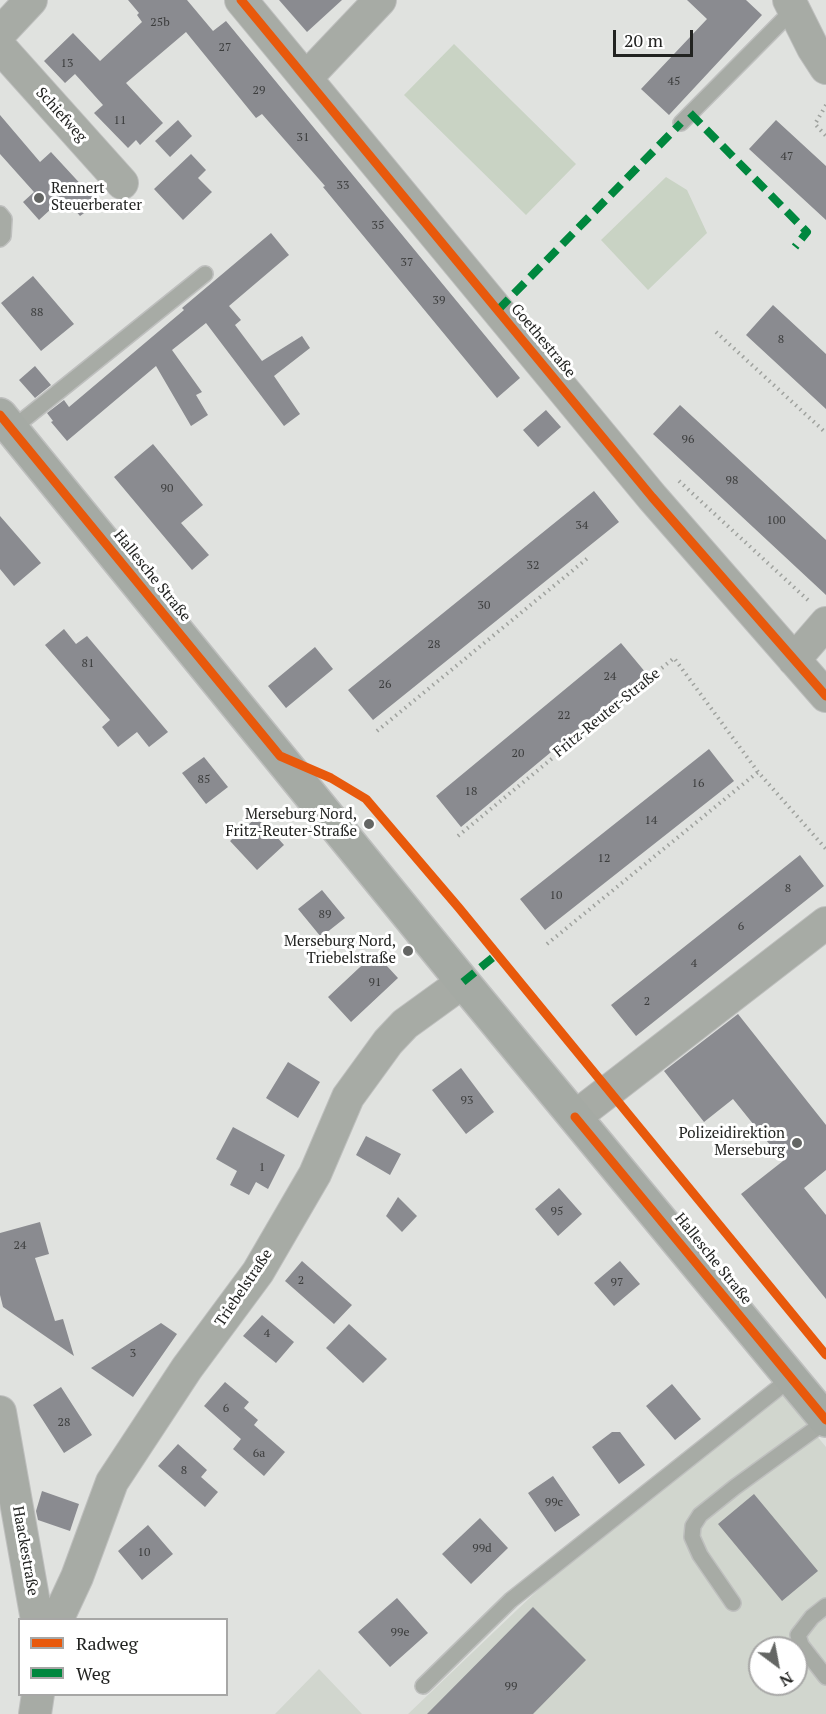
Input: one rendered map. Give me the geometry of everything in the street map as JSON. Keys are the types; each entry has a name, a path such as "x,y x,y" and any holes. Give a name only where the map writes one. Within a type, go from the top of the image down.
{"main road":[{"name":"Hallesche Straße","path":"6,422 463,982 826,1420"}],"street":[{"path":"0,33 31,0"},
{"name":"Goethestraße","path":"242,0 652,497 826,696"},
{"path":"306,78 380,0"},
{"path":"792,5 813,48 826,68"},
{"name":"Schiefweg","path":"0,47 122,183"},
{"path":"794,660 822,616"},
{"path":"575,1118 826,922"},
{"name":"Triebelstraße","path":"58,1618 77,1577 112,1482 187,1368 258,1272 315,1174 348,1097 388,1042 405,1024 463,982"},
{"name":"Haackestraße","path":"0,1412 37,1618"},
{"path":"35,1714 38,1696"}],"lane":[{"path":"681,123 792,5"},
{"path":"0,214 4,219 3,236 0,239"},
{"path":"6,422 28,418 205,274"},
{"path":"423,1686 511,1600 791,1377"},
{"path":"733,1603 700,1555 692,1537 693,1526 700,1515 735,1487 826,1420"},
{"path":"826,1606 812,1617 798,1635 801,1645 826,1677"}],"path":[{"path":"826,105 815,124 826,136"},
{"path":"716,332 826,433"},
{"path":"677,478 822,616"},
{"path":"377,731 589,557"},
{"path":"547,944 758,772"}],"shaded area":[{"path":"783,1395 826,1447 826,1714 408,1714 540,1588"},
{"path":"319,1669 362,1714 275,1714"}],"green space":[{"path":"454,44 576,164 526,215 404,95"},
{"path":"666,177 687,190 707,233 648,290 601,240"}],"building":[{"path":"128,0 187,0 213,31 226,21 520,378 497,398 323,187 325,186 262,114 256,118 186,32 126,83 163,123 140,145 136,140 128,148 94,113 103,105 75,74 65,83 44,61 73,33 100,61 142,22 137,15 139,13"},
{"path":"279,0 342,0 307,32"},
{"path":"687,0 746,0 762,15 669,115 641,89 707,19"},
{"path":"0,115 40,162 51,152 98,203 80,216 64,197 39,220 23,202 34,192 0,154"},
{"path":"178,120 192,136 170,157 155,141"},
{"path":"776,120 826,166 826,220 749,149"},
{"path":"191,154 206,170 198,178 212,192 183,220 154,189"},
{"path":"271,233 289,255 229,306 241,320 235,325 262,361 302,336 310,348 274,376 300,414 284,426 206,323 172,350 202,392 196,395 208,415 191,426 156,366 67,441 51,422 53,421 47,413 64,400 69,407"},
{"path":"33,276 74,324 41,351 1,303"},
{"path":"773,305 826,354 826,409 746,335"},
{"path":"35,366 51,385 35,398 19,380"},
{"path":"680,405 826,540 826,595 653,434"},
{"path":"546,410 561,427 538,447 523,430"},
{"path":"153,444 203,505 181,523 209,555 192,570 114,477"},
{"path":"594,491 619,522 373,720 348,690"},
{"path":"0,516 41,563 14,586 0,569"},
{"path":"64,629 76,644 87,636 168,732 149,747 137,732 118,747 102,727 110,720 45,645"},
{"path":"621,643 646,673 461,827 436,796"},
{"path":"315,647 333,669 286,708 268,686"},
{"path":"709,749 734,781 545,930 520,899"},
{"path":"204,757 228,787 206,804 182,773"},
{"path":"258,816 284,845 257,870 230,841"},
{"path":"800,855 824,886 636,1036 611,1005"},
{"path":"322,890 345,918 321,937 298,909"},
{"path":"375,953 398,978 351,1022 328,997"},
{"name":"Polizeidirektion Merseburg","path":"738,1014 826,1125 826,1170 804,1188 826,1215 826,1299 741,1194 783,1161 733,1099 704,1122 664,1071"},
{"path":"288,1062 320,1082 298,1118 266,1098"},
{"path":"461,1068 494,1112 466,1134 432,1090"},
{"path":"233,1127 285,1155 268,1189 256,1182 249,1195 230,1185 237,1171 216,1159"},
{"path":"366,1136 401,1154 390,1175 356,1155"},
{"path":"559,1188 582,1214 558,1236 535,1209"},
{"path":"398,1197 417,1216 402,1232 386,1216"},
{"path":"40,1222 49,1254 35,1258 55,1321 63,1319 74,1356 3,1307 0,1295 0,1233"},
{"path":"302,1261 352,1305 334,1324 285,1281"},
{"path":"620,1261 640,1284 614,1306 594,1283"},
{"path":"262,1315 294,1342 276,1363 243,1336"},
{"path":"161,1323 177,1334 133,1397 91,1368"},
{"path":"349,1324 387,1359 363,1383 326,1348"},
{"path":"225,1382 249,1402 244,1408 258,1420 254,1425 285,1452 264,1476 233,1449 241,1439 204,1406"},
{"path":"672,1384 701,1419 675,1440 646,1406"},
{"path":"61,1387 92,1435 64,1453 33,1405"},
{"path":"612,1432 620,1432 645,1465 619,1484 592,1447"},
{"path":"178,1444 207,1470 201,1477 218,1492 205,1507 158,1466"},
{"path":"553,1476 580,1515 555,1532 528,1493"},
{"path":"42,1491 79,1504 70,1531 38,1520 36,1511"},
{"path":"754,1494 818,1571 782,1601 718,1524"},
{"path":"480,1518 508,1548 471,1584 442,1554"},
{"path":"148,1525 173,1554 142,1580 118,1551"},
{"path":"397,1598 428,1633 390,1667 358,1632"},
{"path":"533,1607 586,1660 533,1714 427,1714"}],"marked path":[{"path":"690,113 807,232 795,247"},
{"path":"498,310 681,123"},
{"path":"463,982 496,955"}],"cycle path":[{"path":"241,0 652,497 826,696"},
{"path":"0,415 280,756 331,778 366,799 459,908 826,1355"},
{"path":"575,1117 826,1420"}],"place":[{"name":"Rennert Steuerberater","path":"39,198"},
{"name":"Merseburg Nord, Fritz-Reuter-Straße","path":"369,824"},
{"name":"Merseburg Nord, Triebelstraße","path":"408,951"},
{"name":"Polizeidirektion Merseburg","path":"797,1143"}]}
